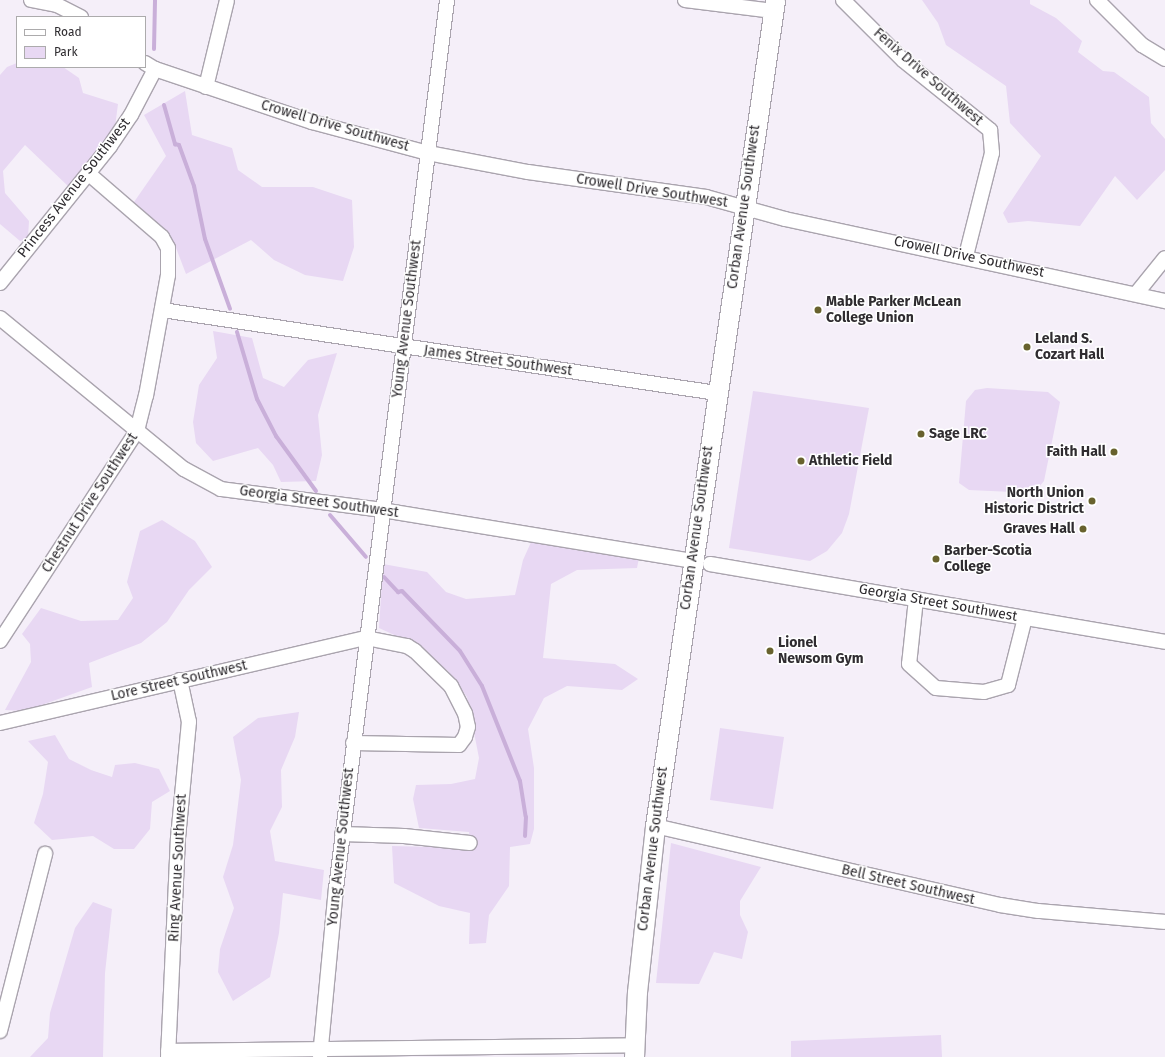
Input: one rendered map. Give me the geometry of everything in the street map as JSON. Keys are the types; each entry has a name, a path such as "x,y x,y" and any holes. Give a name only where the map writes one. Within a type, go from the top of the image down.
{"street":[{"path":"31,0 76,9"},
{"path":"206,87 227,0"},
{"name":"Young Avenue Southwest","path":"321,1052 342,834 353,743 362,639 382,510 447,0"},
{"path":"685,0 774,5"},
{"name":"Fenix Drive Southwest","path":"843,0 903,60 990,130 992,153 966,256"},
{"path":"1096,0 1142,45 1165,59"},
{"name":"Corban Avenue Southwest","path":"634,1051 655,826 702,563 717,393 774,5"},
{"name":"Crowell Drive Southwest","path":"150,66 206,87 312,122 428,153 528,172 706,197 744,209 966,256 1165,301"},
{"name":"Princess Avenue Southwest","path":"0,283 89,174 131,115 150,66"},
{"name":"Chestnut Drive Southwest","path":"0,641 137,431 162,310 169,262 168,248 162,237 89,174"},
{"path":"1136,294 1165,258"},
{"name":"James Street Southwest","path":"162,310 403,348 717,393"},
{"name":"Georgia Street Southwest","path":"0,318 184,469 221,489 382,510 1165,642"},
{"path":"916,599 909,664 936,688 984,692 1008,685 1025,618"},
{"path":"353,743 448,747 458,745 465,737 468,727 465,713 451,686 415,651 407,646 362,639"},
{"name":"Lore Street Southwest","path":"0,723 180,680 362,639"},
{"name":"Ring Avenue Southwest","path":"168,1054 178,838 189,722 180,680"},
{"name":"Bell Street Southwest","path":"655,826 1000,905 1054,913 1165,922"},
{"path":"342,834 404,836 470,843"},
{"path":"0,1031 45,854"},
{"path":"168,1054 634,1051"}],"green space":[{"path":"922,0 1030,0 1030,4 1056,18 1082,41 1078,52 1103,71 1114,72 1149,97 1151,123 1165,139 1165,170 1137,200 1115,176 1080,226 1028,221 1008,223 1003,213 1041,156 1010,123 1006,86 946,45 938,23"},
{"path":"16,63 16,68 64,68 79,78 83,93 118,104 115,127 69,187 25,145 3,171 5,193 29,221 28,238 20,241 0,224 0,75 7,67"},
{"path":"185,91 192,135 232,148 238,170 262,187 313,187 352,200 354,247 343,281 305,275 274,260 251,240 186,274 173,240 134,202 166,156 144,115"},
{"path":"213,331 252,338 263,378 284,387 308,360 337,353 318,415 322,455 316,481 281,482 273,465 258,448 213,461 196,443 193,422 199,385 217,358"},
{"path":"987,388 1048,392 1060,402 1044,481 1034,493 969,490 959,483 966,401 975,390"},
{"name":"Athletic Field","path":"753,391 869,408 849,514 842,533 827,551 810,561 729,548"},
{"path":"162,520 195,541 212,567 189,590 167,622 141,643 89,663 92,687 25,711 5,710 31,662 30,644 22,634 41,608 81,621 118,620 133,598 127,582 140,531"},
{"path":"532,540 639,558 637,568 577,570 551,584 543,658 615,664 638,679 622,690 567,686 544,698 528,729 534,768 534,829 530,844 510,847 509,886 489,915 486,943 469,944 470,913 439,906 394,883 392,846 471,848 469,832 419,828 413,799 416,785 451,784 475,779 479,758 467,697 448,671 416,645 379,628 383,564 427,572 446,592 466,599 515,595 523,560"},
{"path":"299,712 295,737 281,770 282,807 270,831 275,861 324,870 321,900 283,893 279,933 270,977 233,1001 218,972 220,949 234,908 223,877 233,845 241,780 233,737 258,718"},
{"path":"720,728 784,737 773,809 710,800"},
{"path":"55,735 69,759 91,770 112,777 115,765 135,763 159,769 170,791 152,802 150,829 134,849 114,849 93,836 52,840 34,823 43,794 48,762 28,741"},
{"path":"671,843 761,867 740,901 740,915 748,932 742,959 714,952 699,984 656,983"},
{"path":"93,902 112,909 105,973 103,1057 30,1057 48,1038 50,1013 75,928"},
{"path":"941,1035 942,1057 791,1057 791,1041"}],"waterway":[{"path":"154,49 155,0"},
{"path":"164,105 175,144 179,145 194,186 205,239 230,309"},
{"path":"237,332 257,399 276,436 316,491"},
{"path":"330,515 366,557"},
{"path":"384,577 398,592 402,591 460,651 482,686 520,781 526,817 525,836"}],"place":[{"name":"Mable Parker McLean College Union","path":"818,310"},
{"name":"Leland S. Cozart Hall","path":"1027,347"},
{"name":"Sage LRC","path":"921,434"},
{"name":"Faith Hall","path":"1114,452"},
{"name":"Athletic Field","path":"801,461"},
{"name":"North Union Historic District","path":"1092,501"},
{"name":"Graves Hall","path":"1083,529"},
{"name":"Barber-Scotia College","path":"936,559"},
{"name":"Lionel Newsom Gym","path":"770,651"}]}
